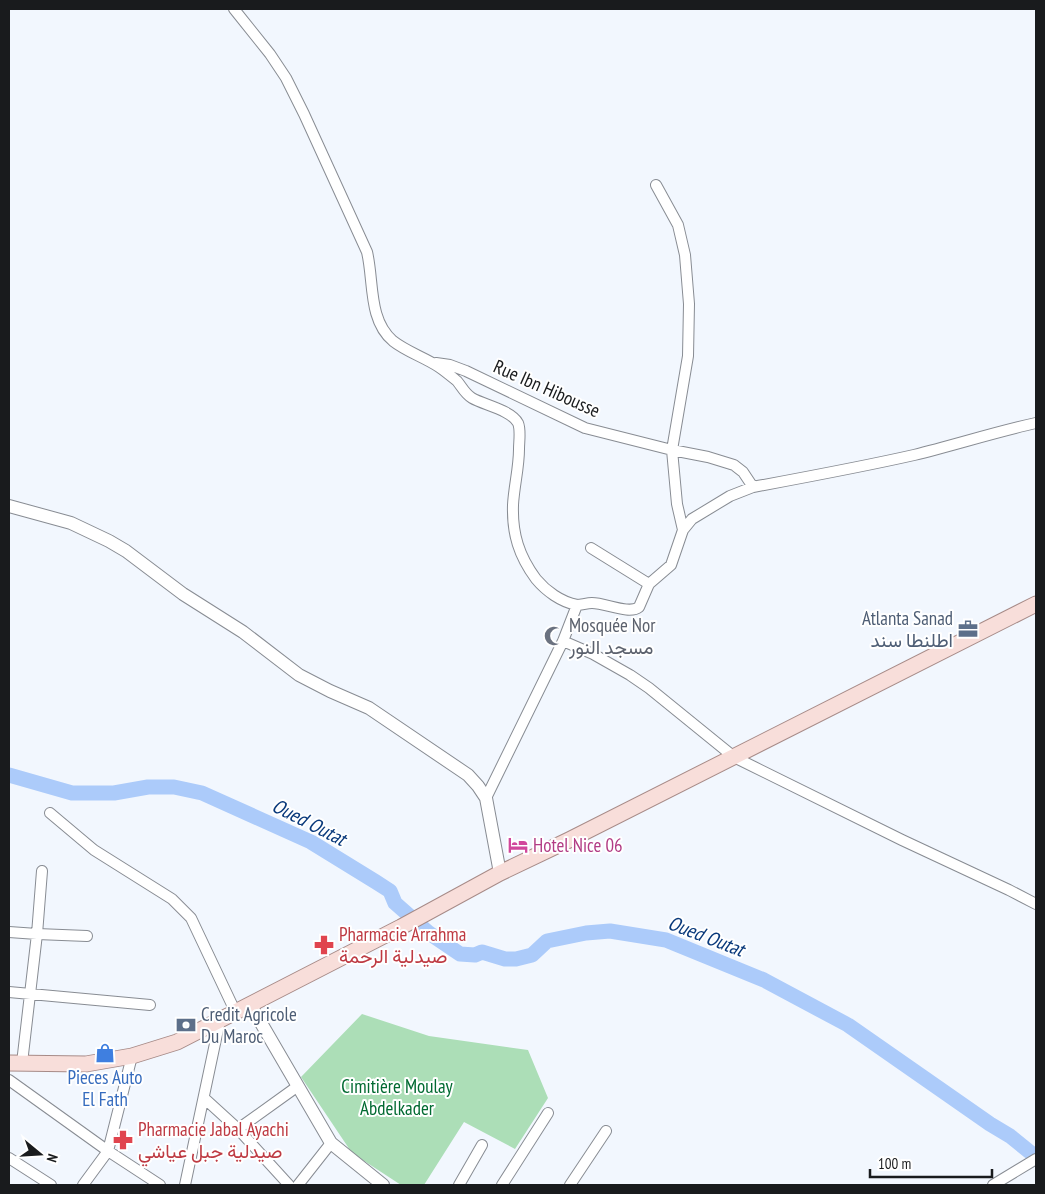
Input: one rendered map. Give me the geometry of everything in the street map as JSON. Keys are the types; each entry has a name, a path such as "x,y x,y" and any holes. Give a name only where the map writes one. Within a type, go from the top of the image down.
{"main road":[{"path":"15,1063 86,1064 132,1056 177,1042 401,927 500,873 1036,604"}],"street":[{"path":"234,9 282,73 304,114 367,252 371,267 375,308 386,333 406,349 432,362 449,374 472,397 501,410 518,422 519,456 513,505 514,528 519,551 530,571 545,589 561,599 577,605 605,604 632,611 639,607 650,584 671,565 682,530 692,519 730,496 753,487 912,456 1000,431 1036,423"},
{"path":"656,185 678,225 683,239 688,298 688,356 672,450 677,504 682,530"},
{"name":"Rue Ibn Hibousse","path":"432,362 450,365 466,371 585,428 734,465 743,472 753,487"},
{"path":"9,506 71,523 126,551 183,594 243,632 300,674 330,691 369,708 421,745 458,767 478,786 486,798 500,873"},
{"path":"591,548 650,584"},
{"path":"486,798 563,641 577,605"},
{"path":"563,641 593,654 630,675 649,688 734,757 1036,904"},
{"path":"50,813 94,850 172,899 181,907 190,918 235,1011"},
{"path":"15,1063 30,994 42,871"},
{"path":"9,932 87,936"},
{"path":"9,992 150,1005"},
{"path":"250,1004 331,1143 383,1185"},
{"path":"185,1185 220,1020"},
{"path":"83,1185 108,1151 132,1056"},
{"path":"9,1080 108,1151 160,1185"},
{"path":"238,1128 298,1086"},
{"path":"204,1098 238,1128 289,1185"},
{"path":"502,1185 548,1113"},
{"path":"570,1185 606,1131"},
{"path":"298,1185 331,1143"},
{"path":"459,1185 482,1145"},
{"path":"9,1158 51,1185"},
{"path":"993,1185 1036,1159"}],"green space":[{"name":"Cimitière Moulay Abdelkader","path":"362,1014 429,1036 528,1050 548,1098 515,1149 464,1122 424,1185 401,1185 352,1153 301,1077"}],"waterway":[{"name":"Oued Outat","path":"9,775 72,793 114,793 148,787 174,787 202,793 311,842 376,882 390,891 395,903 429,933 460,954 475,955 482,952 505,959 516,959 532,955 547,941 586,933 610,931 666,940 764,980 848,1025 1010,1136 1036,1157"}],"place":[{"name":"Atlanta Sanad اطلنطا سند","path":"968,629"},
{"name":"Mosquée Nor مسجد النور","path":"554,636"},
{"name":"Hotel Nice 06","path":"518,845"},
{"name":"Pharmacie Arrahma صيدلية الرحمة","path":"324,945"},
{"name":"Credit Agricole Du Maroc","path":"186,1025"},
{"name":"Pieces Auto El Fath","path":"105,1053"},
{"name":"Pharmacie Jabal Ayachi صيدلية جبل عياشي","path":"123,1140"}]}
